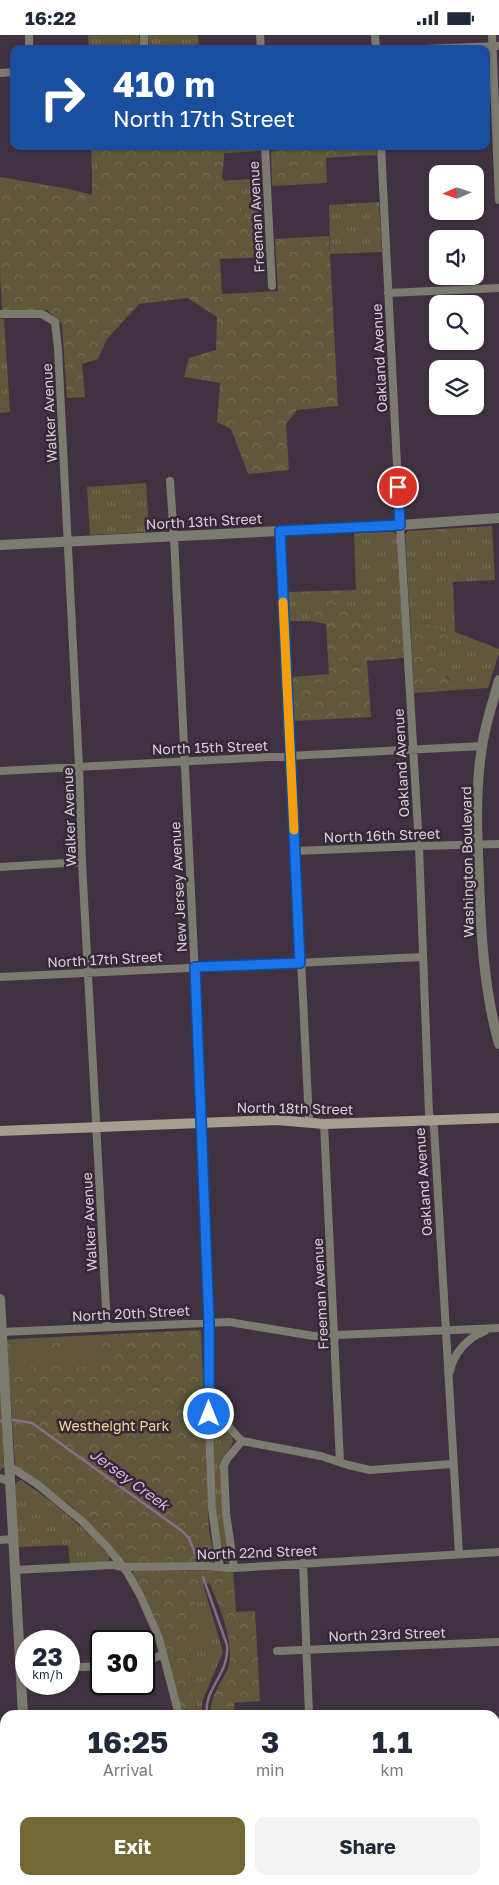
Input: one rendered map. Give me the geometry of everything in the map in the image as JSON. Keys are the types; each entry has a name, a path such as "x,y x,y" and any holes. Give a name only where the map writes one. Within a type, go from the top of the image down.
{"main road":[{"name":"North 18th Street","path":"0,1131 277,1120 309,1121 324,1124 499,1118"}],"street":[{"path":"492,35 496,46 499,200"},
{"name":"Freeman Avenue","path":"265,150 272,286"},
{"name":"Oakland Avenue","path":"381,150 400,525 419,845 429,1114 434,1127 449,1377 452,1464 459,1554"},
{"path":"388,293 499,287"},
{"name":"Walker Avenue","path":"0,315 42,313 55,322 58,349 69,541 82,862 107,1326"},
{"name":"New Jersey Avenue","path":"170,481 202,1123 209,1322 212,1508 220,1567"},
{"name":"North 13th Street","path":"0,545 400,525 499,518"},
{"path":"280,531 309,1121"},
{"name":"Washington Boulevard","path":"499,681 482,746 478,788 477,845 486,984 491,1016 499,1044"},
{"name":"North 15th Street","path":"0,771 482,746"},
{"name":"North 16th Street","path":"295,851 419,845 499,844"},
{"path":"0,867 82,862"},
{"name":"North 17th Street","path":"0,977 422,957"},
{"name":"Freeman Avenue","path":"324,1124 340,1462"},
{"path":"0,1299 9,1466 5,1480 13,1539 23,1710"},
{"name":"North 20th Street","path":"2,1331 229,1321 314,1336 334,1337 499,1328"},
{"name":"Oakland Avenue","path":"449,1377 450,1369 458,1351 466,1342 476,1334 499,1328"},
{"name":"New Jersey Avenue","path":"209,1382 220,1415 231,1431 242,1441"},
{"path":"234,1567 226,1513 224,1466 227,1459 242,1441 321,1455 370,1470 452,1464"},
{"path":"9,1466 37,1484 76,1515 108,1548 123,1567 151,1618 163,1649 178,1710"},
{"path":"0,1540 13,1539"},
{"name":"North 22nd Street","path":"15,1569 113,1565 123,1567 234,1567 499,1552"},
{"path":"303,1563 309,1710"},
{"name":"North 23rd Street","path":"276,1651 499,1642"},
{"path":"155,1658 163,1654"},
{"path":"81,1667 90,1667"}],"green space":[{"path":"88,35 139,35 140,45 89,45"},
{"path":"148,35 198,35 199,45 149,45"},
{"path":"91,150 103,150 104,160 92,175"},
{"path":"102,150 225,150 222,178 240,201 248,226 265,240 266,257 220,259 222,294 278,291 275,239 329,236 338,406 297,410 286,424 289,470 248,474 231,429 217,422 220,383 184,377 189,358 216,350 217,317 188,298 139,304 107,339 98,359 82,364 85,397 67,398 62,324 47,310 2,311 0,177 92,195 92,175 103,160"},
{"path":"224,150 260,150 260,151 224,153"},
{"path":"353,150 376,150 377,155 354,156"},
{"path":"353,150 354,156 326,158 327,183 272,186 271,151"},
{"path":"261,178 265,240 248,226 240,201 223,181"},
{"path":"379,202 382,252 330,254 329,205"},
{"path":"0,319 4,319 10,412 0,413"},
{"path":"146,483 149,532 90,535 87,487"},
{"path":"492,526 495,580 453,582 455,632 499,649 499,653 488,688 457,690 456,684 440,665 437,651 436,626 410,620 405,534 408,531"},
{"path":"394,532 397,535 403,645 387,641 327,596 309,608 311,621 289,621 288,592 356,590 354,533"},
{"path":"327,596 387,641 403,645 404,658 367,661 371,717 293,721 292,677 329,674 326,624 311,621 309,608"},
{"path":"410,620 436,626 449,638 448,647 437,648 438,660 449,666 446,677 456,684 457,690 414,693"},
{"name":"Westheight Park","path":"201,1331 209,1530 215,1561 211,1563 127,1565 70,1505 15,1465 7,1342 14,1339"},
{"path":"100,1337 101,1366 61,1368 60,1339"},
{"path":"48,1342 49,1367 33,1368 32,1343"},
{"path":"30,1343 31,1369 15,1370 14,1344"},
{"path":"0,1381 4,1466 0,1471"},
{"path":"214,1405 233,1442 224,1459 230,1560 227,1563 219,1537 217,1515 212,1406"},
{"path":"21,1480 78,1524 109,1556 109,1560 106,1562 70,1564 68,1545 18,1547 15,1486"},
{"path":"134,1571 233,1571 236,1612 255,1611 260,1701 234,1703 235,1710 211,1710 214,1696 228,1668 230,1648 222,1613 209,1583 189,1588 207,1634 192,1645 189,1662 196,1710 181,1710 163,1637 132,1575"},
{"path":"203,1584 223,1652 202,1702 202,1710 196,1710 189,1662 192,1645 189,1588"}],"waterway":[{"name":"Jersey Creek","path":"13,1420 32,1423 182,1531 189,1538 196,1556"},
{"name":"Jersey Creek","path":"203,1577 227,1645 225,1665 212,1689 207,1710"}],"slow traffic":[{"path":"283,602 294,830"}],"route":[{"path":"209,1414 209,1322 195,967 300,963 280,531 400,525 398,487"}]}
